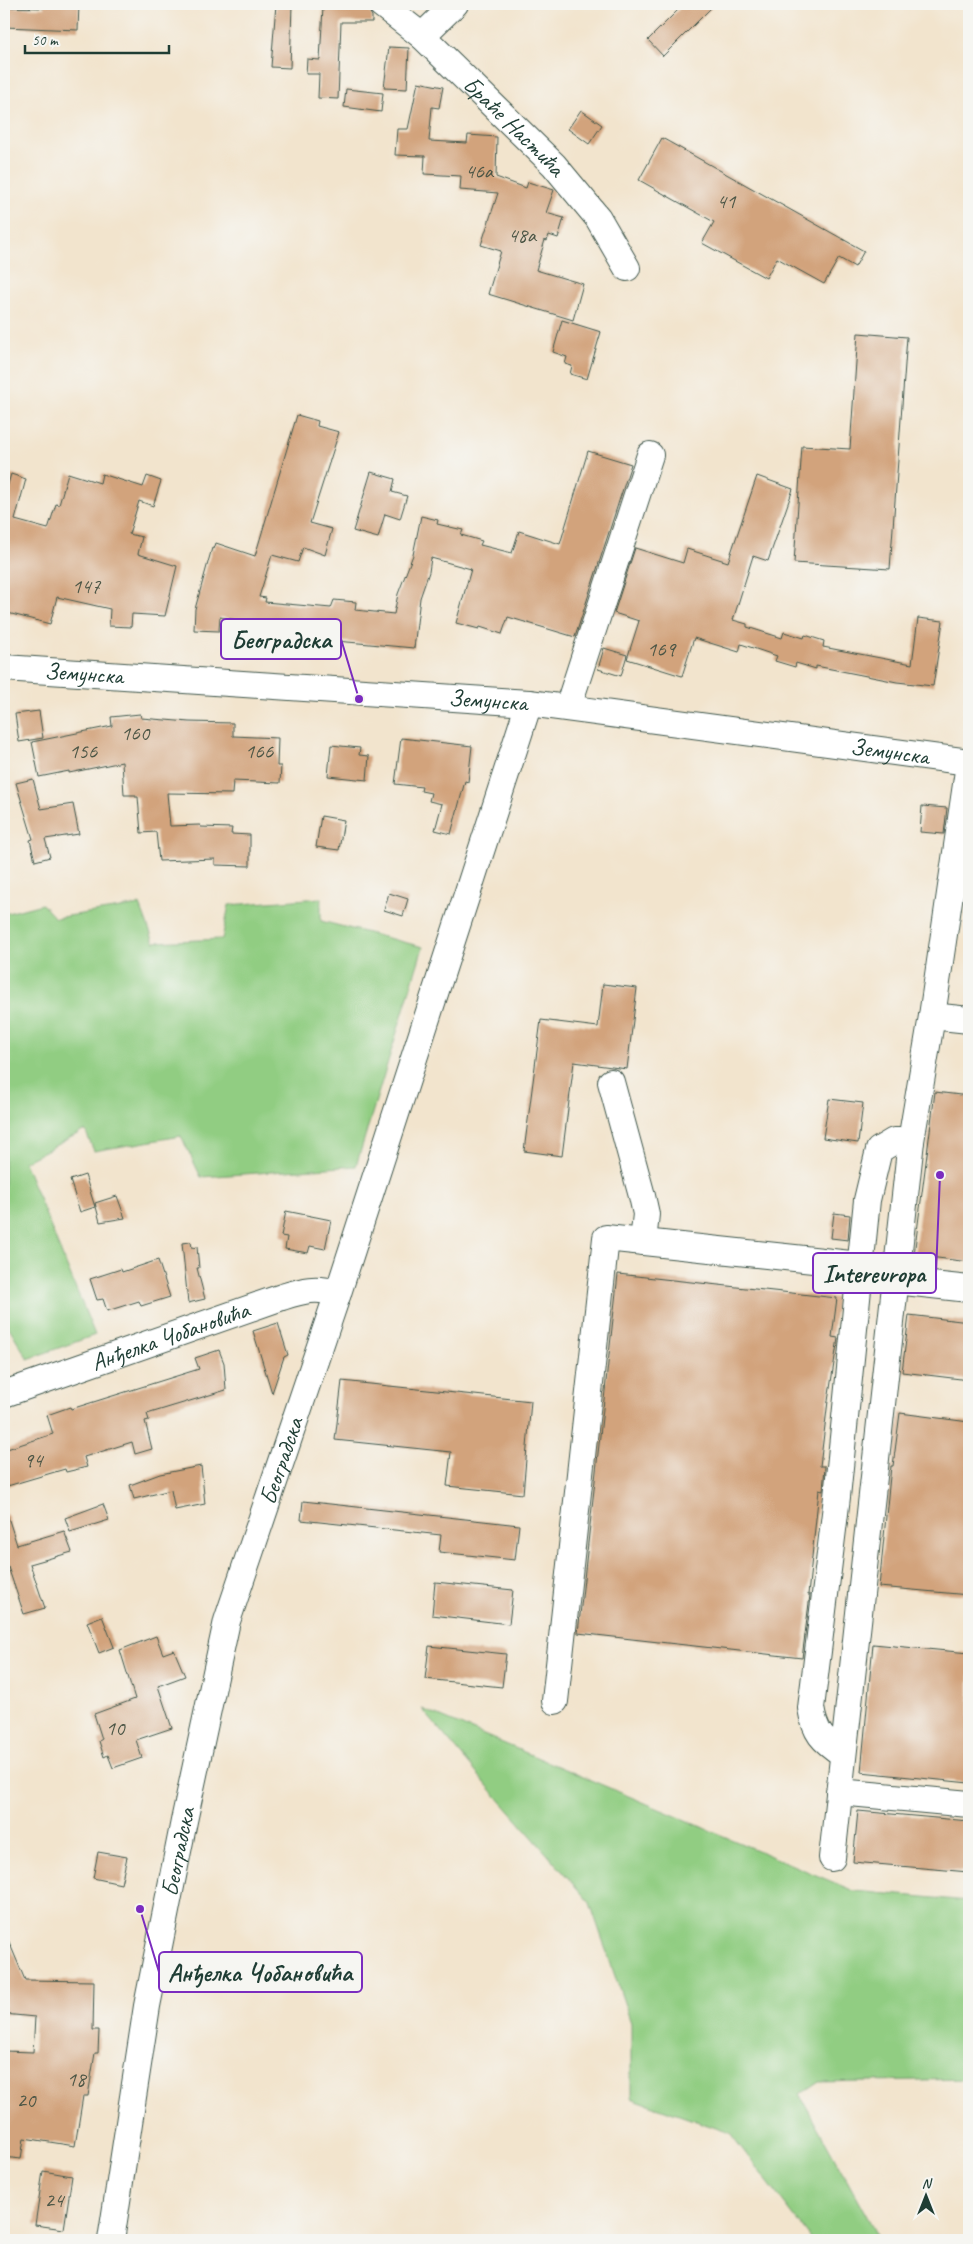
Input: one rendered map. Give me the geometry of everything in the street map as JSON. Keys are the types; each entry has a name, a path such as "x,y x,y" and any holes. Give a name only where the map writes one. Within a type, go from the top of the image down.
{"street":[{"name":"Браће Настића","path":"381,4 422,36 521,132 579,193 598,218 627,268"},
{"path":"422,36 455,4"},
{"path":"568,707 650,455"},
{"name":"Земунска","path":"4,668 530,703 969,763"},
{"name":"Београдска","path":"112,2240 147,2006 220,1650 241,1578 338,1293 530,703"},
{"path":"832,1858 911,1141 932,1016 969,763"},
{"path":"932,1016 969,1020"},
{"path":"611,1082 646,1214 643,1242"},
{"path":"843,1754 824,1741 814,1726 811,1708 837,1497 867,1200 879,1150 894,1141 911,1141"},
{"path":"555,1701 606,1238 860,1265"},
{"path":"895,1281 969,1289"},
{"name":"Анђелка Чобановића","path":"4,1394 282,1297 310,1289 321,1289 338,1293"},
{"path":"839,1792 969,1804"}],"green space":[{"path":"321,898 321,921 423,947 356,1166 201,1177 181,1136 94,1151 85,1130 24,1162 95,1335 28,1359 4,1319 4,914 42,904 55,918 140,905 154,942 222,939 229,905"},
{"path":"422,1709 854,1891 969,1901 969,2079 819,2082 800,2095 880,2240 812,2240 730,2133 631,2098 631,2023 590,1903"}],"building":[{"path":"44,4 79,4 78,30 4,27 4,7 44,8"},
{"path":"276,4 292,4 290,68 271,67"},
{"path":"684,4 715,4 663,56 648,40"},
{"path":"323,7 367,8 372,16 372,22 341,22 338,99 318,98 319,74 306,74 307,59 320,60"},
{"path":"389,47 409,48 407,89 384,88"},
{"path":"418,82 443,87 439,108 432,107 429,141 467,143 468,135 497,137 496,177 526,188 528,182 554,190 546,213 564,218 558,238 549,235 547,241 545,240 536,270 583,284 573,320 488,294 501,251 481,245 498,193 460,190 461,176 424,174 425,156 395,155 397,129 408,129"},
{"path":"346,89 383,93 381,112 344,107"},
{"path":"581,110 602,125 589,144 568,129"},
{"path":"662,138 864,251 855,267 839,258 824,284 777,258 766,278 702,243 714,222 639,180"},
{"path":"562,320 601,332 587,379 570,374 572,366 565,364 567,357 553,352"},
{"path":"858,333 907,337 890,569 794,563 802,446 850,449"},
{"path":"297,415 318,421 317,426 339,432 310,523 332,529 325,555 303,547 298,562 272,555 259,597 266,598 265,602 331,608 334,600 356,602 355,610 394,614 398,594 413,555 421,516 438,520 437,524 463,530 461,535 482,541 480,545 512,553 519,531 560,544 588,451 631,464 575,637 508,617 502,634 480,627 479,629 456,623 471,569 431,558 429,572 420,598 414,648 281,636 282,628 220,617 219,631 194,630 195,609 212,548 214,549 216,543 255,556"},
{"path":"371,472 395,479 392,492 407,496 400,519 385,514 378,538 353,531"},
{"path":"68,473 100,483 102,474 143,487 147,476 161,481 153,506 139,501 129,534 142,537 138,554 177,566 165,616 132,614 131,627 109,626 110,609 57,597 50,624 4,612 4,498 11,474 26,479 15,520 48,529 56,504 59,505"},
{"path":"757,476 793,489 768,561 753,556 733,620 747,624 747,627 782,638 784,632 804,638 805,635 824,641 823,647 912,664 918,618 943,621 933,686 897,682 816,666 816,669 796,663 795,667 775,661 777,656 741,644 739,652 694,638 682,676 627,659 639,621 614,613 635,548 683,563 687,549 728,562"},
{"path":"604,648 627,655 621,676 598,669"},
{"path":"39,711 43,738 19,742 15,714"},
{"path":"140,714 141,718 233,723 233,736 278,738 277,766 281,766 280,783 233,781 232,794 167,793 170,826 200,825 201,827 232,828 231,834 250,835 250,866 215,865 215,859 159,861 156,832 141,833 138,797 135,797 135,795 124,795 122,762 39,777 32,742 112,726 111,717"},
{"path":"401,738 472,746 468,782 465,781 451,834 435,830 442,804 429,801 431,793 421,791 422,787 395,784"},
{"path":"331,745 360,748 359,755 369,756 367,780 328,776"},
{"path":"33,779 41,809 73,804 79,834 45,839 50,857 35,861 30,840 33,839 16,783"},
{"path":"922,806 947,808 944,834 920,832"},
{"path":"321,816 344,820 339,850 316,847"},
{"path":"389,893 408,899 403,916 384,910"},
{"path":"603,984 637,988 627,1069 574,1062 562,1156 524,1151 541,1020 598,1027"},
{"path":"935,1092 969,1096 969,1262 914,1255"},
{"path":"829,1099 863,1103 858,1143 823,1138"},
{"path":"85,1175 95,1207 80,1212 70,1180"},
{"path":"117,1196 125,1218 100,1222 95,1203"},
{"path":"286,1211 331,1220 325,1249 310,1246 308,1253 285,1249 287,1237 281,1236"},
{"path":"834,1213 850,1215 848,1240 831,1238"},
{"path":"191,1242 192,1248 197,1247 199,1268 197,1268 205,1299 188,1303 182,1243"},
{"path":"158,1260 170,1297 141,1306 139,1301 107,1311 103,1299 97,1300 90,1279 121,1269 122,1272"},
{"path":"618,1274 837,1298 832,1337 838,1338 820,1466 825,1466 823,1491 819,1490 808,1595 810,1595 802,1658 578,1633"},
{"path":"909,1315 969,1322 969,1380 902,1372"},
{"path":"278,1323 288,1355 284,1357 272,1393 253,1331"},
{"path":"219,1350 224,1363 226,1390 147,1414 149,1420 145,1421 152,1449 135,1454 132,1442 84,1457 87,1467 66,1472 65,1469 4,1487 4,1450 53,1434 47,1415 199,1369 195,1358"},
{"path":"342,1381 531,1401 523,1494 447,1486 451,1452 335,1440"},
{"path":"900,1413 969,1422 969,1595 879,1587 891,1466 893,1466"},
{"path":"201,1466 205,1504 175,1510 171,1490 134,1499 130,1485 160,1474"},
{"path":"303,1501 519,1525 515,1560 439,1552 441,1535 301,1520"},
{"path":"103,1504 109,1520 70,1532 65,1518"},
{"path":"4,1514 7,1514 17,1545 64,1531 72,1552 30,1564 45,1608 24,1614 8,1567 4,1568"},
{"path":"435,1582 513,1590 509,1624 432,1615"},
{"path":"102,1616 114,1647 99,1653 87,1622"},
{"path":"156,1636 163,1654 174,1650 185,1676 158,1686 172,1728 136,1740 142,1758 113,1768 108,1755 104,1757 99,1741 102,1739 94,1714 135,1699 120,1650"},
{"path":"873,1644 969,1653 969,1783 861,1772"},
{"path":"429,1646 506,1654 502,1687 425,1679"},
{"path":"858,1811 969,1821 969,1872 853,1862"},
{"path":"98,1852 127,1857 121,1884 93,1878"},
{"path":"4,1930 25,1980 94,1981 93,2030 99,2030 98,2053 95,2053 88,2096 83,2096 75,2146 24,2138 21,2159 4,2157 6,2106 4,2106 4,2051 33,2052 35,2017 4,2014"},
{"path":"43,2171 72,2176 64,2229 35,2225"}],"place":[{"name":"Београдска","path":"359,699"},
{"name":"Intereuropa","path":"940,1175"},
{"name":"Анђелка Чобановића","path":"140,1909"}]}
